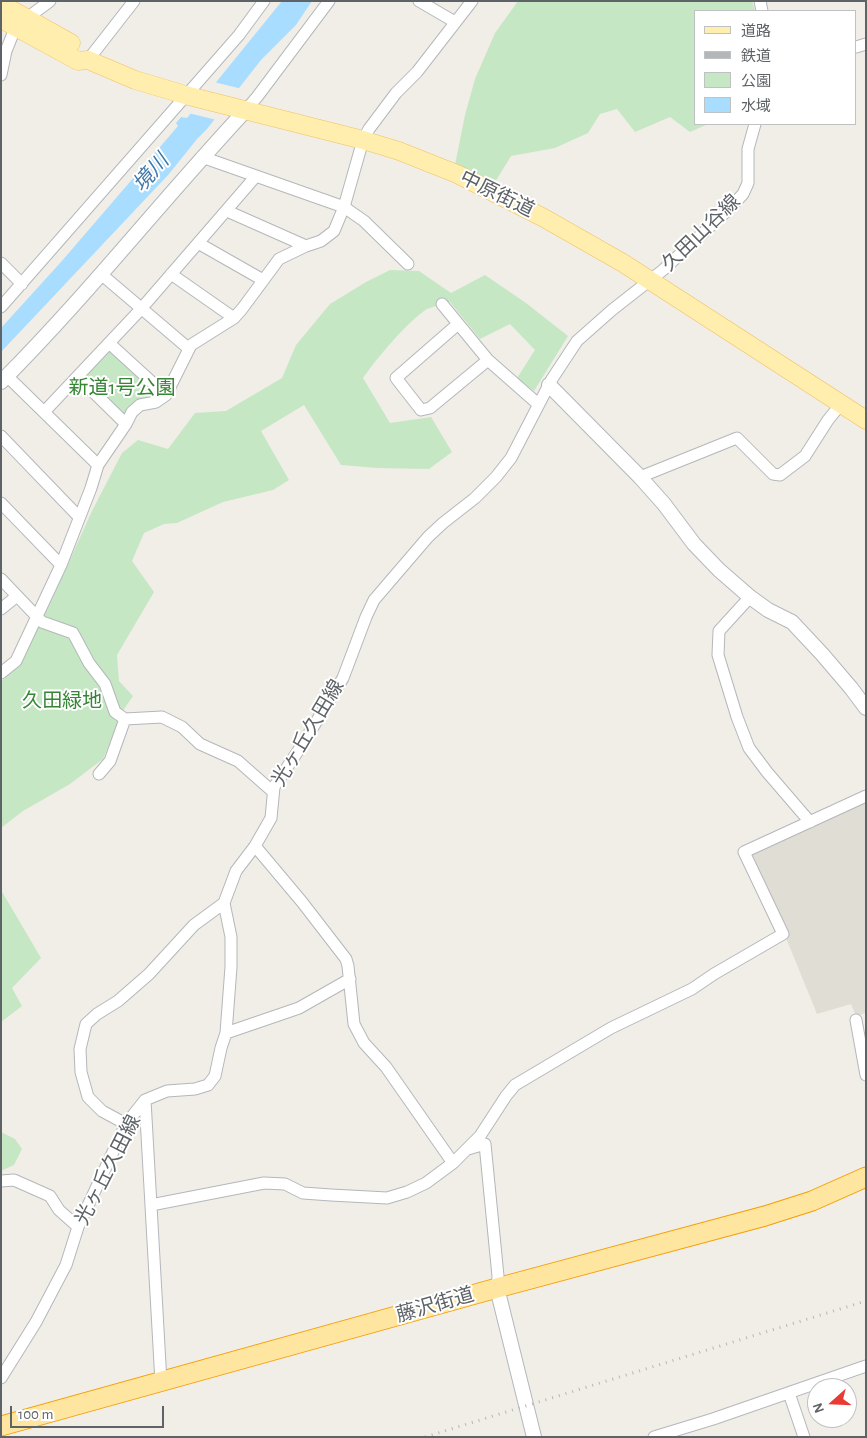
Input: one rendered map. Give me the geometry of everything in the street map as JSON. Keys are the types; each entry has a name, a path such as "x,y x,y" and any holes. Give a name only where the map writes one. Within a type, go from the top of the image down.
{"highway":[{"name":"藤沢街道","path":"1,1426 497,1288 765,1216 812,1201 866,1177"}],"main road":[{"name":"中原街道","path":"9,12 78,61 88,60 135,80 188,96 363,140 427,162 486,188 544,218 650,280 866,420"}],"street":[{"path":"1,74 6,51 9,12 50,1"},
{"path":"88,60 134,1"},
{"path":"1,307 188,96 239,35 264,1"},
{"path":"98,465 44,412 4,379 101,274 241,110 261,92 329,1"},
{"path":"419,1 455,22"},
{"path":"1,673 16,661 38,618 61,565 98,465 132,412 140,405 156,402 166,395 188,348 234,318 279,259 321,241 334,231 344,207 363,140 369,129 384,108 417,72 472,1"},
{"name":"久田山谷線","path":"549,385 577,342 612,310 663,270 731,208 748,184 748,149 755,125"},
{"path":"202,157 344,207 364,221 408,264"},
{"path":"44,412 141,308 256,176"},
{"path":"227,211 306,246"},
{"path":"198,243 263,280"},
{"path":"1,263 22,284"},
{"path":"101,274 188,348"},
{"path":"171,274 234,318"},
{"path":"442,304 488,360 538,404"},
{"path":"458,324 396,378 422,410 430,408 488,360"},
{"path":"109,343 166,395"},
{"path":"78,377 126,424"},
{"path":"549,385 664,504 694,544 719,570 768,610 792,622 822,654 866,708"},
{"name":"光ヶ丘久田線","path":"1,1378 36,1322 66,1265 78,1227 126,1124 145,1100 167,1091 195,1089 208,1085 215,1076 226,1033 232,967 231,937 224,903 236,871 255,846 271,818 272,791 343,678 366,616 374,600 428,537 475,498 496,477 511,458 549,385"},
{"path":"640,478 737,438 773,474 780,475 806,456 828,420 841,404"},
{"path":"1,436 79,517"},
{"path":"1,503 61,565"},
{"path":"1,579 42,622 73,633 89,663 105,684 115,712 125,719 162,717 182,727 200,744 238,761 272,791"},
{"path":"1,609 17,596"},
{"path":"750,597 719,632 718,655 737,717 749,748 810,822"},
{"path":"99,774 110,761 125,719"},
{"path":"151,1205 264,1183 285,1184 304,1193 387,1198 407,1192 426,1183 453,1163 480,1136 515,1085 611,1028 692,989 783,934 744,852 866,796"},
{"path":"255,846 346,959 350,979 354,1024 364,1043 386,1067 453,1163"},
{"path":"126,1124 102,1111 88,1097 81,1072 80,1049 86,1024 97,1014 118,1001 149,974 194,925 224,903"},
{"path":"226,1033 299,1008 350,979"},
{"path":"856,1020 866,1075"},
{"path":"145,1100 161,1382"},
{"path":"466,1150 485,1144 498,1276 497,1288 534,1437"},
{"path":"1,1182 14,1180 50,1196 59,1210 78,1227"},
{"path":"654,1437 866,1366"},
{"path":"790,1393 804,1437"}],"shaded area":[{"path":"866,799 866,1013 856,1016 851,1004 817,1014 784,933 746,853"}],"green space":[{"path":"518,1 752,1 755,10 694,10 694,125 706,125 690,132 670,117 635,132 617,109 600,114 588,133 555,148 511,156 495,182 455,165 465,115 475,79 495,33"},
{"name":"久田緑地","path":"390,270 419,271 451,293 485,275 526,303 568,336 534,391 517,378 535,350 510,324 480,339 450,302 427,309 401,331 363,378 390,423 431,417 452,452 429,469 341,465 304,405 261,431 289,480 273,490 223,502 177,523 164,524 144,533 132,561 154,592 117,655 119,681 133,696 122,712 103,759 70,784 23,811 1,828 1,681 7,676 49,606 92,511 122,453 138,440 168,449 195,413 226,411 282,378 296,345 330,304"},
{"name":"新道1号公園","path":"109,350 158,392 158,397 127,415 121,416 83,378"},
{"path":"1,890 41,958 12,988 22,1006 1,1022"},
{"path":"1,1132 15,1139 22,1149 14,1165 1,1171"}],"water":[{"name":"境川","path":"282,1 312,1 296,25 261,60 169,174 1,352 1,328 61,262 178,126 176,123 181,117 187,118"}],"pier":[{"path":"214,82 242,89 217,120 188,113"}],"railway":[{"path":"425,1437 866,1301"}]}
